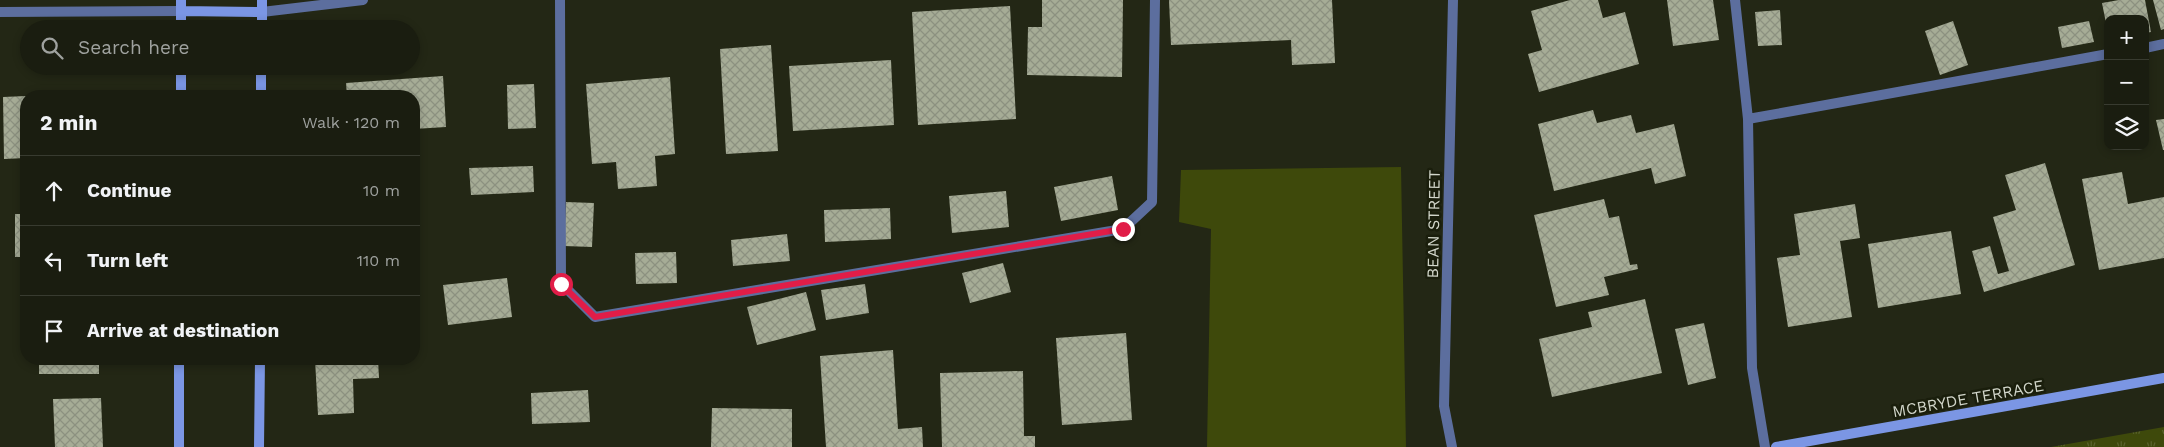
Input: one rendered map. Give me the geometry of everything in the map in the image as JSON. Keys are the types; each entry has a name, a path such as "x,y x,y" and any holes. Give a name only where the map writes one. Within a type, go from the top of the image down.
{"street":[{"path":"181,0 181,20"},
{"path":"262,0 262,20"},
{"path":"0,12 262,12 363,0"},
{"path":"560,0 561,284 595,317 1123,229 1152,202 1155,0"},
{"name":"BEAN STREET","path":"1452,447 1444,406 1453,0"},
{"path":"1735,0 1748,119 1752,368 1765,447"},
{"path":"2149,47 2164,44"},
{"path":"1748,119 2104,55"},
{"path":"181,75 181,90"},
{"path":"261,75 261,90"},
{"path":"179,447 180,365"},
{"path":"259,447 260,365"},
{"name":"MCBRYDE TERRACE","path":"1776,447 2164,378"}],"green space":[{"path":"1401,167 1406,447 1207,447 1211,229 1179,222 1181,170"},
{"path":"2164,427 2164,447 2051,447"}],"building":[{"path":"1042,0 1123,0 1122,77 1027,75 1028,27 1042,27"},
{"path":"1169,0 1332,0 1335,63 1292,65 1291,40 1171,45"},
{"path":"1570,0 1598,0 1603,18 1625,12 1639,64 1539,92 1528,54 1542,50 1531,11"},
{"path":"1667,0 1713,0 1719,40 1673,46"},
{"path":"2119,0 2145,0 2148,15 2104,15 2102,3"},
{"path":"2153,0 2164,0 2164,29 2161,30"},
{"path":"1010,6 1016,119 918,125 912,12"},
{"path":"1780,10 1782,45 1758,46 1755,12"},
{"path":"1953,21 1968,65 1940,75 1925,31"},
{"path":"2089,21 2094,42 2062,48 2058,27"},
{"path":"771,45 778,151 726,154 720,49"},
{"path":"891,60 894,125 793,131 789,66"},
{"path":"443,76 446,127 420,129 420,90 347,90 346,83"},
{"path":"670,77 675,154 655,156 657,186 618,189 616,162 592,164 586,84"},
{"path":"534,84 536,128 508,129 507,85"},
{"path":"20,96 20,158 4,159 3,97"},
{"path":"1593,110 1597,123 1631,115 1636,133 1674,124 1686,176 1655,184 1651,168 1554,191 1538,124"},
{"path":"2164,119 2164,150 2163,150 2156,120"},
{"path":"2045,163 2075,265 1984,292 1972,251 1990,246 1998,274 2009,271 1993,217 2016,210 2005,175"},
{"path":"533,166 534,192 471,195 469,168"},
{"path":"2122,172 2128,204 2164,197 2164,258 2099,270 2082,179"},
{"path":"1112,176 1118,210 1061,221 1054,187"},
{"path":"1006,191 1009,227 952,233 949,196"},
{"path":"1604,199 1609,218 1619,216 1630,265 1637,264 1638,269 1604,277 1609,295 1556,307 1534,215"},
{"path":"566,202 594,203 592,247 564,246"},
{"path":"1855,204 1860,238 1840,241 1852,317 1788,327 1777,258 1800,255 1794,214"},
{"path":"890,208 891,239 825,242 824,210"},
{"path":"15,214 20,214 20,257 15,257"},
{"path":"1951,231 1961,294 1878,308 1868,244"},
{"path":"787,234 790,261 733,266 731,240"},
{"path":"676,252 677,283 636,284 635,253"},
{"path":"1003,263 1011,292 970,303 962,273"},
{"path":"507,278 512,317 448,325 443,285"},
{"path":"865,284 869,313 826,320 821,290"},
{"path":"806,292 816,330 757,345 747,307"},
{"path":"1645,299 1662,373 1552,397 1539,339 1592,327 1588,312"},
{"path":"1704,323 1716,378 1688,385 1675,329"},
{"path":"1126,333 1132,420 1062,425 1056,338"},
{"path":"893,350 898,429 922,427 923,447 826,447 820,356"},
{"path":"39,365 99,365 99,374 39,374"},
{"path":"315,365 378,365 379,378 353,379 354,413 318,415"},
{"path":"1023,371 1024,436 1035,436 1035,447 942,447 940,373"},
{"path":"588,390 590,422 532,424 531,393"},
{"path":"101,398 103,447 55,447 53,399"},
{"path":"712,408 792,409 792,447 711,447"}],"route":[{"path":"561,284 595,317 1123,229"}]}
